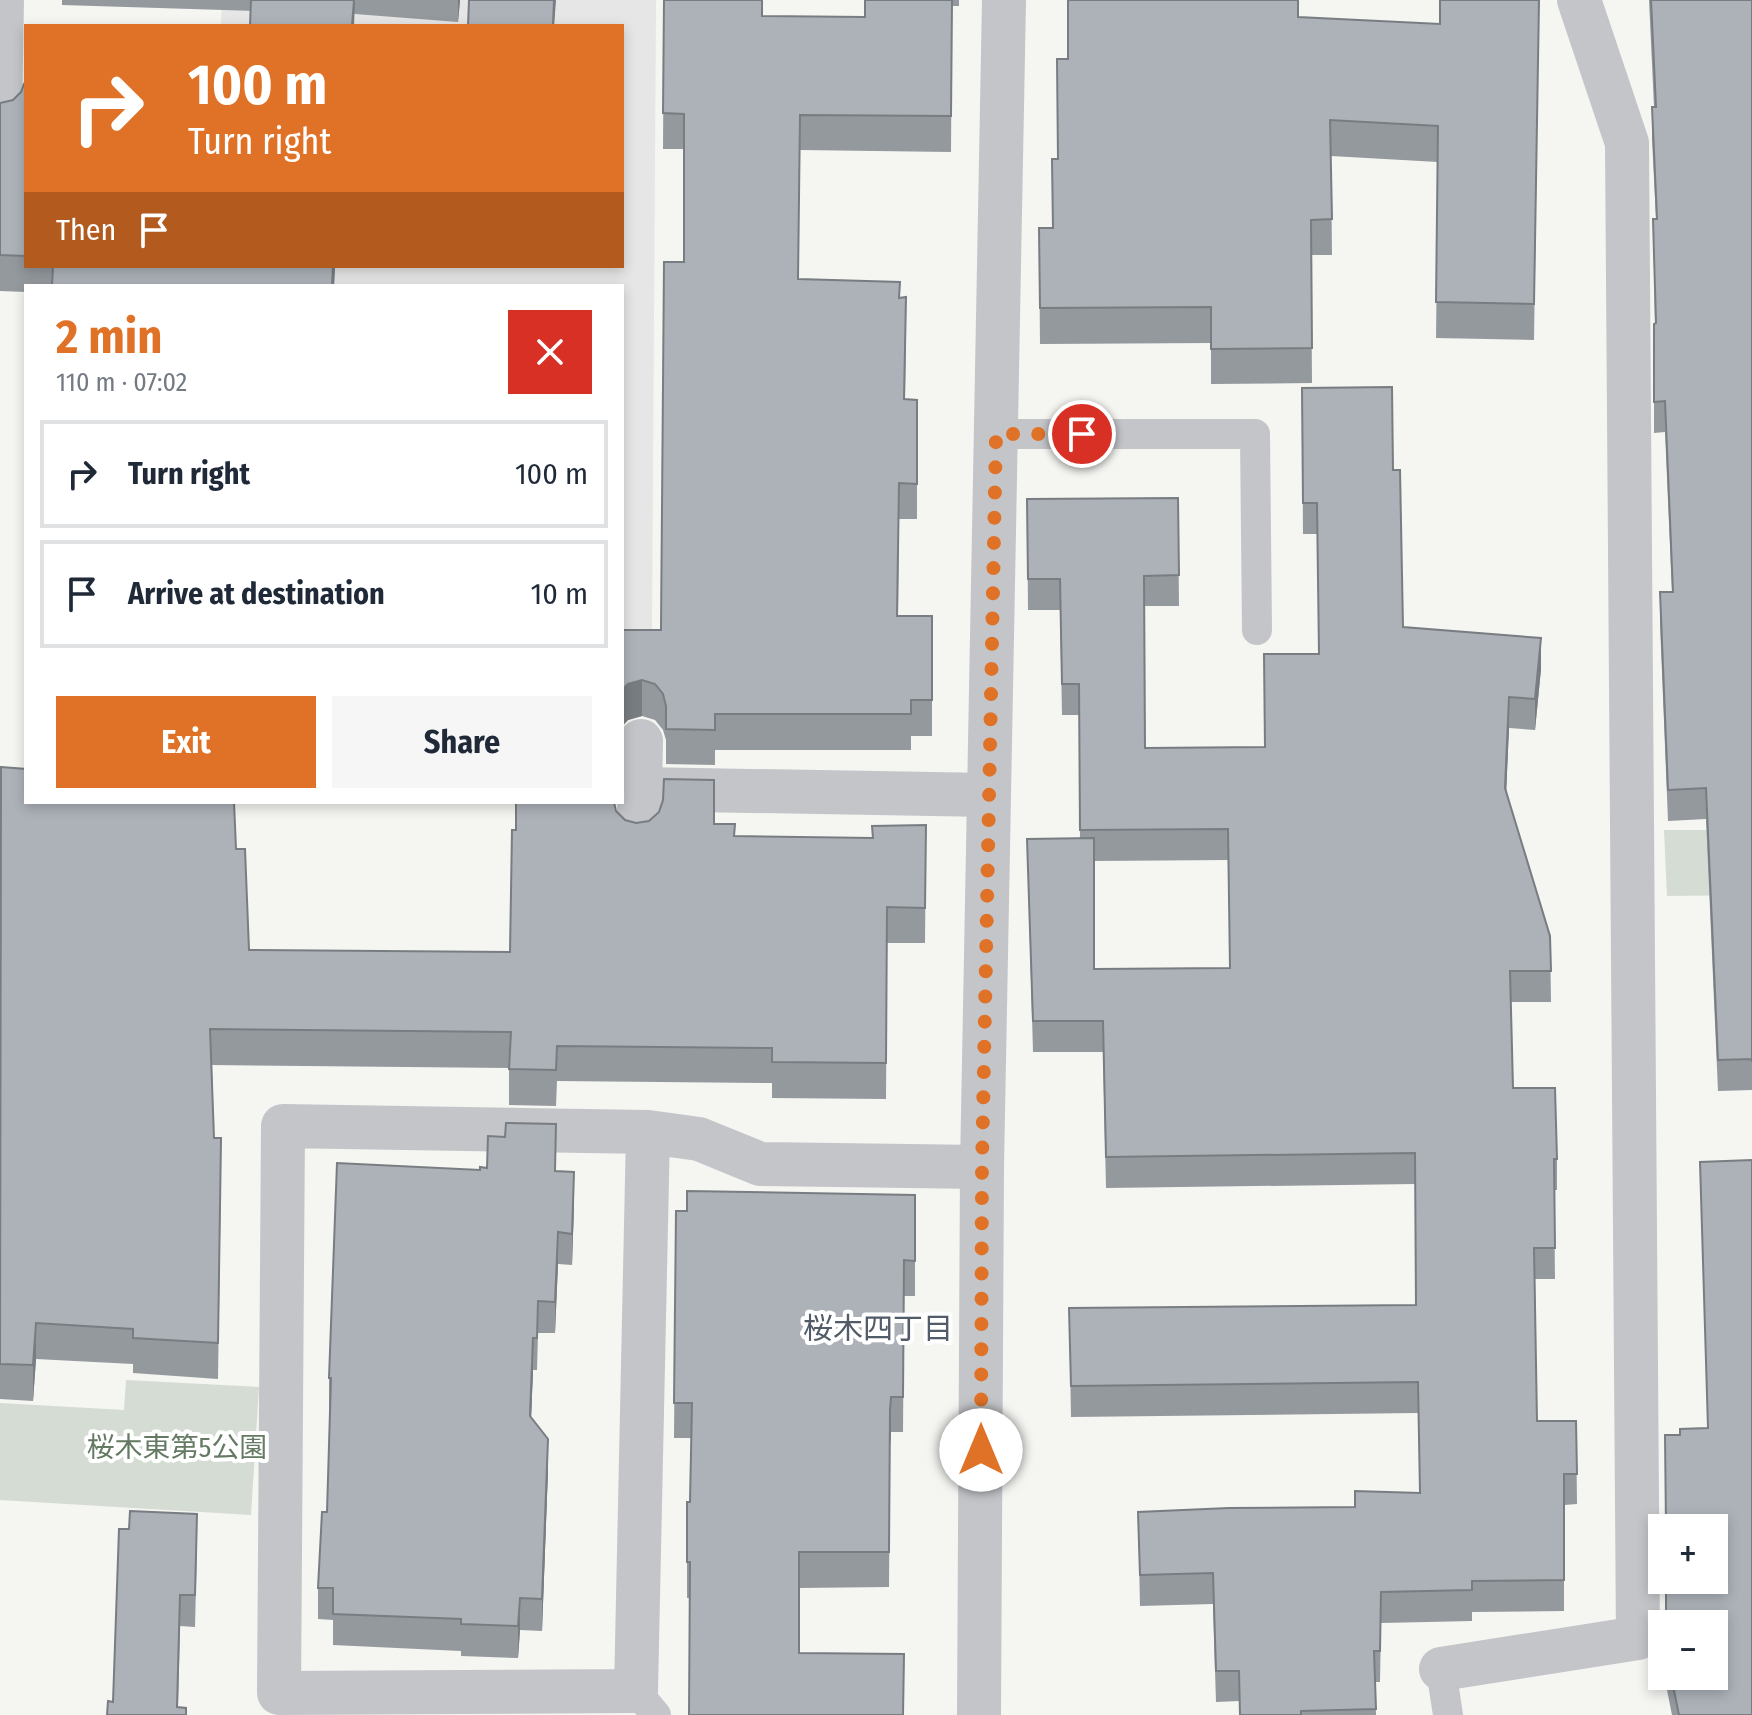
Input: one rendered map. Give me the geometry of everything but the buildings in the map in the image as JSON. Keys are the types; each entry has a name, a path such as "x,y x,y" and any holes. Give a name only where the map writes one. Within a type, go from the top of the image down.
{"street":[{"path":"0,114 2,0"},
{"path":"979,1715 982,1167 1004,0"},
{"path":"1441,1669 1638,1638 1627,143 1579,0"},
{"path":"638,834 641,741"},
{"path":"640,789 989,795"},
{"path":"648,1132 646,1703 279,1693 283,1126 648,1132 699,1139 760,1164 982,1167"}],"lane":[{"path":"996,434 1255,434 1257,630"},
{"path":"1441,1669 1448,1715"}],"shaded area":[{"path":"222,0 656,0 652,629 624,629 624,284 207,284 208,268 624,268 624,24 221,24"}],"green space":[{"path":"1664,830 1752,830 1752,895 1667,896"},
{"name":"桜木東第5公園","path":"126,1380 259,1387 251,1515 0,1500 0,1403 124,1410"}],"district":[{"name":"桜木四丁目","path":"878,1329"}],"route":[{"path":"981,1450 982,1167 996,434 1082,434"}]}
